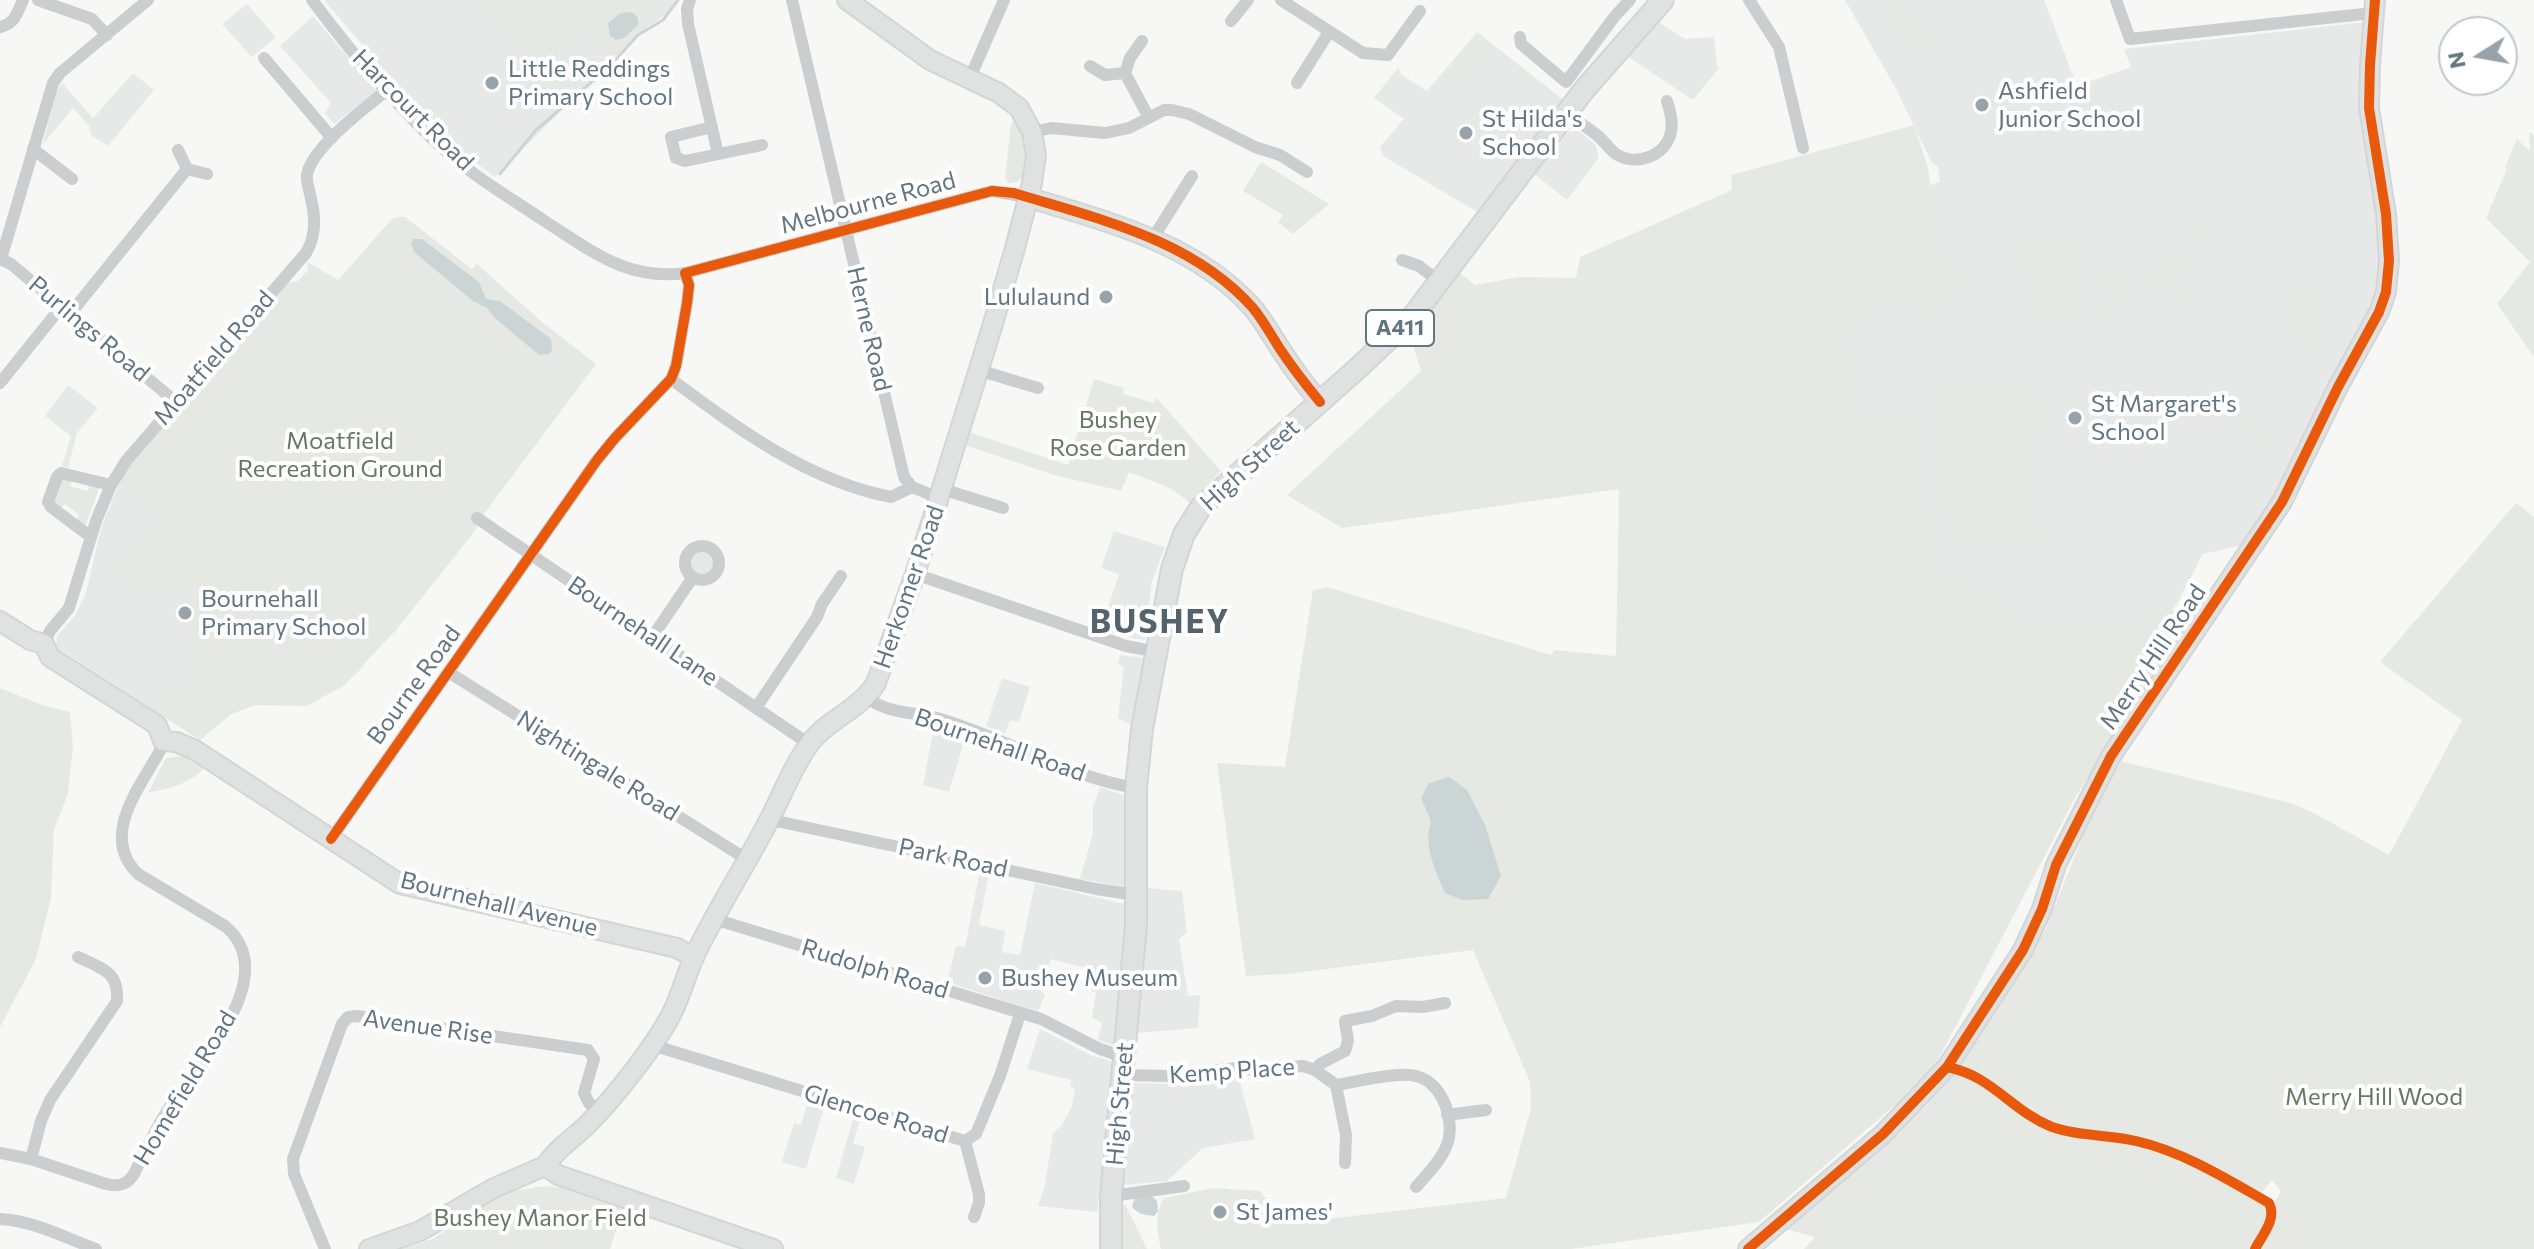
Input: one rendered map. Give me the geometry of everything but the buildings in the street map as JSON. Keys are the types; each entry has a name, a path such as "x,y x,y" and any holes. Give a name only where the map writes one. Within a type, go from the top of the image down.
{"main road":[{"name":"High Street","path":"1111,1249 1111,1196 1133,968 1136,788 1142,729 1178,547 1201,507 1413,316 1584,90 1663,0"}],"street":[{"path":"0,27 13,21 23,0"},
{"path":"38,0 85,16 97,23 107,35"},
{"path":"1,259 50,90 57,77 148,0"},
{"name":"Harcourt Road","path":"312,0 387,90 450,155 485,181 591,251 622,267 646,273 685,273"},
{"path":"690,0 688,24 718,154"},
{"name":"Herne Road","path":"792,0 902,469 912,487"},
{"path":"847,0 906,45 949,71 999,93 1019,108 1032,132 1051,128 1105,133 1129,128 1164,110 1172,110 1189,114 1255,147 1280,155 1307,172"},
{"path":"969,80 1004,0"},
{"path":"1231,21 1248,0"},
{"path":"1281,0 1298,5 1329,32 1363,53 1388,55 1420,11"},
{"path":"1520,37 1521,44 1566,82 1630,0"},
{"path":"1749,0 1779,47 1803,148"},
{"path":"2116,0 2130,39 2374,6"},
{"name":"Merry Hill Road","path":"1748,1249 1883,1134 1947,1067 2023,950 2042,909 2056,865 2111,756 2282,502 2338,387 2379,312 2386,292 2389,261 2386,214 2369,108 2374,6"},
{"path":"1606,27 1625,44"},
{"path":"1297,83 1329,32"},
{"path":"1142,41 1130,58 1125,73 1149,118"},
{"path":"264,58 332,138"},
{"path":"1090,66 1105,75 1125,73"},
{"name":"Moatfield Road","path":"44,644 72,600 111,485 126,461 311,245 315,220 307,173 332,138 387,90"},
{"path":"1567,114 1599,137 1614,153 1626,159 1642,159 1658,153 1669,139 1672,124 1667,101"},
{"path":"712,127 671,137 676,158 685,161 762,145"},
{"name":"Herkomer Road","path":"545,1166 554,1152 600,1112 652,1045 671,1013 714,919 809,744 845,711 866,697 876,683 915,574 1015,248 1035,166 1036,149 1032,132"},
{"path":"33,149 72,179"},
{"path":"178,150 187,169"},
{"path":"187,169 207,174"},
{"path":"0,383 187,169"},
{"path":"1153,238 1192,176"},
{"name":"Melbourne Road","path":"685,273 992,191 1027,197 1153,238 1189,257 1255,310 1320,402"},
{"name":"Purlings Road","path":"1,259 11,264 176,402"},
{"path":"1402,260 1419,266 1440,282"},
{"path":"532,556 597,460 671,379 687,303 689,285 685,273"},
{"path":"978,370 1038,388"},
{"path":"671,379 750,436 788,458 860,489 891,497 912,487 1003,508"},
{"path":"91,537 51,507 48,499 61,473 111,485"},
{"name":"Bournehall Lane","path":"477,518 809,744"},
{"name":"Bourne Road","path":"331,839 532,556"},
{"path":"915,574 1126,646 1158,652"},
{"path":"756,708 841,576"},
{"path":"653,636 693,577"},
{"path":"817,617 831,625"},
{"name":"Bournehall Avenue","path":"0,621 30,640 44,644 50,657 157,725 163,741 176,742 195,750 400,884 677,948 694,958"},
{"name":"Nightingale Road","path":"448,672 748,860"},
{"name":"Bournehall Road","path":"866,697 883,707 968,728 1097,778 1136,788"},
{"name":"Homefield Road","path":"0,1153 31,1159 106,1184 117,1186 127,1182 170,1106 220,1034 245,980 244,950 232,932 138,874 124,855 121,827 163,741"},
{"name":"Park Road","path":"770,818 1136,895"},
{"name":"Rudolph Road","path":"714,919 1041,1019 1100,1049 1123,1066"},
{"path":"31,1159 50,1100 117,1001 114,978 78,957"},
{"path":"1315,1070 1345,1051 1348,1041 1345,1021 1372,1016 1396,1006 1423,1007 1445,1003"},
{"name":"Glencoe Road","path":"652,1045 965,1141 976,1134 1000,1076 1020,1014"},
{"name":"Avenue Rise","path":"325,1249 294,1174 293,1159 342,1024 348,1017 588,1050 594,1059 584,1093 589,1103 600,1112"},
{"name":"Kemp Place","path":"1123,1066 1170,1076 1228,1068 1254,1070 1303,1066 1315,1070 1336,1085"},
{"path":"1345,1163 1346,1135 1336,1085 1401,1075 1419,1076 1436,1087 1446,1105 1449,1137 1445,1149 1416,1187"},
{"path":"1447,1115 1486,1110"},
{"path":"965,1141 979,1194 974,1217"},
{"path":"369,1249 420,1231 494,1188 545,1166 558,1175 773,1249"},
{"path":"1111,1196 1184,1186"},
{"path":"0,1219 40,1226 96,1249"}],"shaded area":[{"name":"Little Reddings Primary School","path":"324,0 677,0 667,13 639,33 495,177 452,145 423,116"},
{"name":"St Margaret's School","path":"1845,0 2044,0 2077,86 2131,67 2124,49 2366,22 2383,262 2374,308 2275,499 2247,544 2203,554 2178,602 2118,692 1889,732 1821,220 1940,182 1938,166 1932,163 1894,85"},
{"path":"247,4 276,37 252,57 222,24"},
{"path":"628,12 636,16 638,25 624,38 616,40 610,36 608,23 619,14"},
{"path":"313,16 377,91 334,124 325,113 331,103 280,46"},
{"path":"1657,21 1685,39 1714,37 1719,68 1693,100 1627,56"},
{"name":"St Hilda's School","path":"1477,32 1565,101 1479,213 1383,156 1380,147 1404,119 1374,98 1398,68 1402,75 1427,91"},
{"path":"133,73 154,90 108,146 91,135 89,126 56,92 62,83 93,118"},
{"path":"1571,131 1579,131 1595,144 1598,159 1567,200 1534,174"},
{"path":"413,239 422,239 479,282 486,299 500,301 551,339 552,351 539,355 487,308 473,301 414,252"},
{"path":"68,385 98,408 77,433 68,468 62,466 71,436 45,416"},
{"name":"Bournehall Primary School","path":"119,484 364,666 342,687 276,704 255,705 231,714 200,740 56,647 57,636 75,616 86,593 101,528"},
{"path":"1114,531 1165,547 1152,581 1145,640 1101,629 1119,574 1101,568"},
{"path":"1120,655 1144,658 1132,725 1118,718 1124,667 1118,663"},
{"path":"1002,678 1030,687 1019,722 1010,720 1005,734 986,726"},
{"path":"934,726 966,735 949,792 923,785"},
{"path":"1449,777 1467,790 1485,825 1501,876 1488,899 1462,900 1445,893 1431,858 1428,840 1431,821 1421,798 1429,783"},
{"path":"1100,787 1125,796 1127,882 1124,887 1080,879 1093,833 1093,807"},
{"path":"980,871 989,873 979,925 1005,931 1002,952 1020,955 1035,883 1125,904 1126,968 1115,1046 1098,1040 1102,1023 1092,1017 1096,992 1091,991 1091,969 1051,959 1041,992 1045,994 1038,1012 947,982 956,946 965,947"},
{"path":"1146,888 1182,891 1187,932 1179,939 1188,996 1200,995 1198,1028 1136,1033"},
{"path":"1040,1029 1112,1064 1109,1119 1097,1212 1038,1206 1045,1185 1053,1133 1061,1126 1072,1106 1075,1088 1070,1086 1071,1080 1027,1069"},
{"path":"1238,1074 1255,1139 1203,1148 1167,1181 1123,1185 1121,1164 1133,1083 1167,1084"},
{"path":"808,1102 824,1107 806,1169 782,1162 794,1123 801,1125"},
{"path":"854,1116 861,1118 853,1143 865,1147 854,1184 836,1178"},
{"path":"1150,1194 1157,1201 1158,1211 1154,1216 1144,1215 1132,1206 1135,1198"}],"green space":[{"path":"480,0 657,0 667,13 639,33 611,61 584,37 567,46 544,78"},
{"path":"1901,0 1906,0 1936,37 1914,55 1882,16"},
{"path":"1476,41 1492,57 1460,91 1444,76"},
{"path":"56,92 60,92 73,108 43,144"},
{"path":"2276,105 2276,110 2265,111 2266,119 2260,120 2263,134 2250,136 2258,110"},
{"path":"1014,121 1023,137 1028,158 1024,176 1008,183 1005,178 1011,124"},
{"path":"1914,125 1928,168 1937,237 1971,287 1930,316 1877,300 1845,335 1859,422 1915,410 1929,510 1942,569 2030,621 2131,618 2165,609 2192,613 2075,798 1930,1075 1759,1222 1571,1249 1161,1249 1158,1217 1164,1198 1214,1188 1260,1191 1285,1224 1506,1198 1531,1108 1530,1082 1473,950 1288,974 1246,976 1217,763 1285,767 1313,590 1327,587 1551,655 1555,650 1616,656 1619,489 1342,528 1287,495 1421,371 1410,335 1458,272 1475,285 1519,277 1576,278 1580,257 1732,190 1731,175"},
{"path":"2529,132 2534,135 2534,357 2497,304 2530,262 2487,219 2517,139 2530,151"},
{"path":"1261,162 1329,204 1293,234 1278,222 1283,215 1243,191"},
{"path":"2211,210 2215,249 2194,246 2192,237"},
{"name":"Moatfield Recreation Ground","path":"397,217 405,217 472,269 477,264 542,322 596,364 484,514 474,532 397,629 342,687 306,706 255,705 231,714 200,740 148,706 163,683 195,680 195,650 213,649 216,624 211,598 213,644 190,645 187,598 211,596 208,584 126,588 104,562 168,521 119,484 128,467 286,283 298,281 308,270 307,262 338,280"},
{"path":"2078,231 2080,324 2025,325 2022,233"},
{"path":"2198,255 2198,260 2186,266 2190,275 2169,279 2170,285 2193,286 2194,300 2190,307 2167,292 2163,297 2143,284 2129,301 2137,307 2123,332 2125,306 2148,264"},
{"path":"2136,262 2110,326 2098,327 2095,317 2107,312 2106,281 2098,281 2098,276 2106,270 2107,279 2116,279 2118,266"},
{"path":"2311,273 2323,339 2315,346 2304,347 2279,322 2284,319 2288,323 2298,311 2291,302 2294,299 2281,290"},
{"path":"2132,325 2164,346 2160,351 2126,334"},
{"path":"2174,341 2185,348 2186,368 2164,357"},
{"name":"Bushey Rose Garden","path":"1094,379 1124,388 1123,394 1154,403 1156,397 1221,471 1190,503 1172,489 1129,472 1121,491 1054,475 965,445 969,432 1068,465"},
{"path":"2018,381 2019,385 2043,401 2059,408 2043,430 2040,440 2039,519 2046,549 1946,553 1939,386"},
{"path":"2180,395 2189,399 2212,399 2228,405 2250,419 2259,431 2232,434 2228,439 2222,435 2227,427 2226,421 2219,417 2223,409 2212,402 2198,423 2194,420 2197,415 2191,412 2190,407 2176,401"},
{"path":"2265,434 2276,446 2269,479 2259,437"},
{"path":"60,478 72,478 70,486 87,491 90,483 100,486 84,529 75,522 79,515 65,504 60,509 53,504"},
{"name":"Merry Hill Wood","path":"2516,503 2534,517 2534,1249 1804,1249 1815,1237 1782,1228 1926,1106 1945,1075 1982,1030 2045,931 2112,763 2116,760 2291,803 2389,855 2462,720 2380,662","holes":["2272,1180 2281,1191 2269,1214 2268,1207 2257,1198"]},
{"path":"702,550 711,554 715,563 711,572 702,576 693,572 689,563 693,554"},
{"path":"0,688 42,705 70,712 73,747 68,794 54,829 51,898 36,959 0,1027"},
{"path":"183,756 205,767 185,782 148,793 166,758"},
{"name":"Bushey Manor Field","path":"546,1186 562,1188 623,1209 610,1249 401,1249 433,1239 475,1210 512,1191"},
{"path":"1125,1204 1147,1249 1122,1249 1121,1206"}],"waterway":[{"path":"500,174 535,131 609,67 638,35 663,20 678,0"}],"cycle path":[{"path":"1748,1249 1883,1134 1947,1067 2023,950 2042,909 2056,865 2111,756 2282,502 2338,387 2379,312 2386,292 2389,261 2386,214 2369,108 2375,0"},
{"path":"331,839 597,460 671,379 687,303 689,285 685,273 992,191 1014,193 1142,234 1202,265 1229,284 1253,308 1320,402"},
{"path":"1947,1067 1977,1078 2024,1112 2052,1127 2154,1146 2205,1167 2269,1203 2270,1221 2255,1249"}],"place":[{"name":"Little Reddings Primary School","path":"492,83"},
{"name":"Ashfield Junior School","path":"1982,105"},
{"name":"St Hilda's School","path":"1466,133"},
{"name":"Lululaund","path":"1106,297"},
{"name":"St Margaret's School","path":"2075,418"},
{"name":"Bournehall Primary School","path":"185,613"},
{"name":"Bushey Museum","path":"985,978"},
{"name":"St James'","path":"1220,1212"}],"district":[{"name":"BUSHEY","path":"1160,622"}]}
